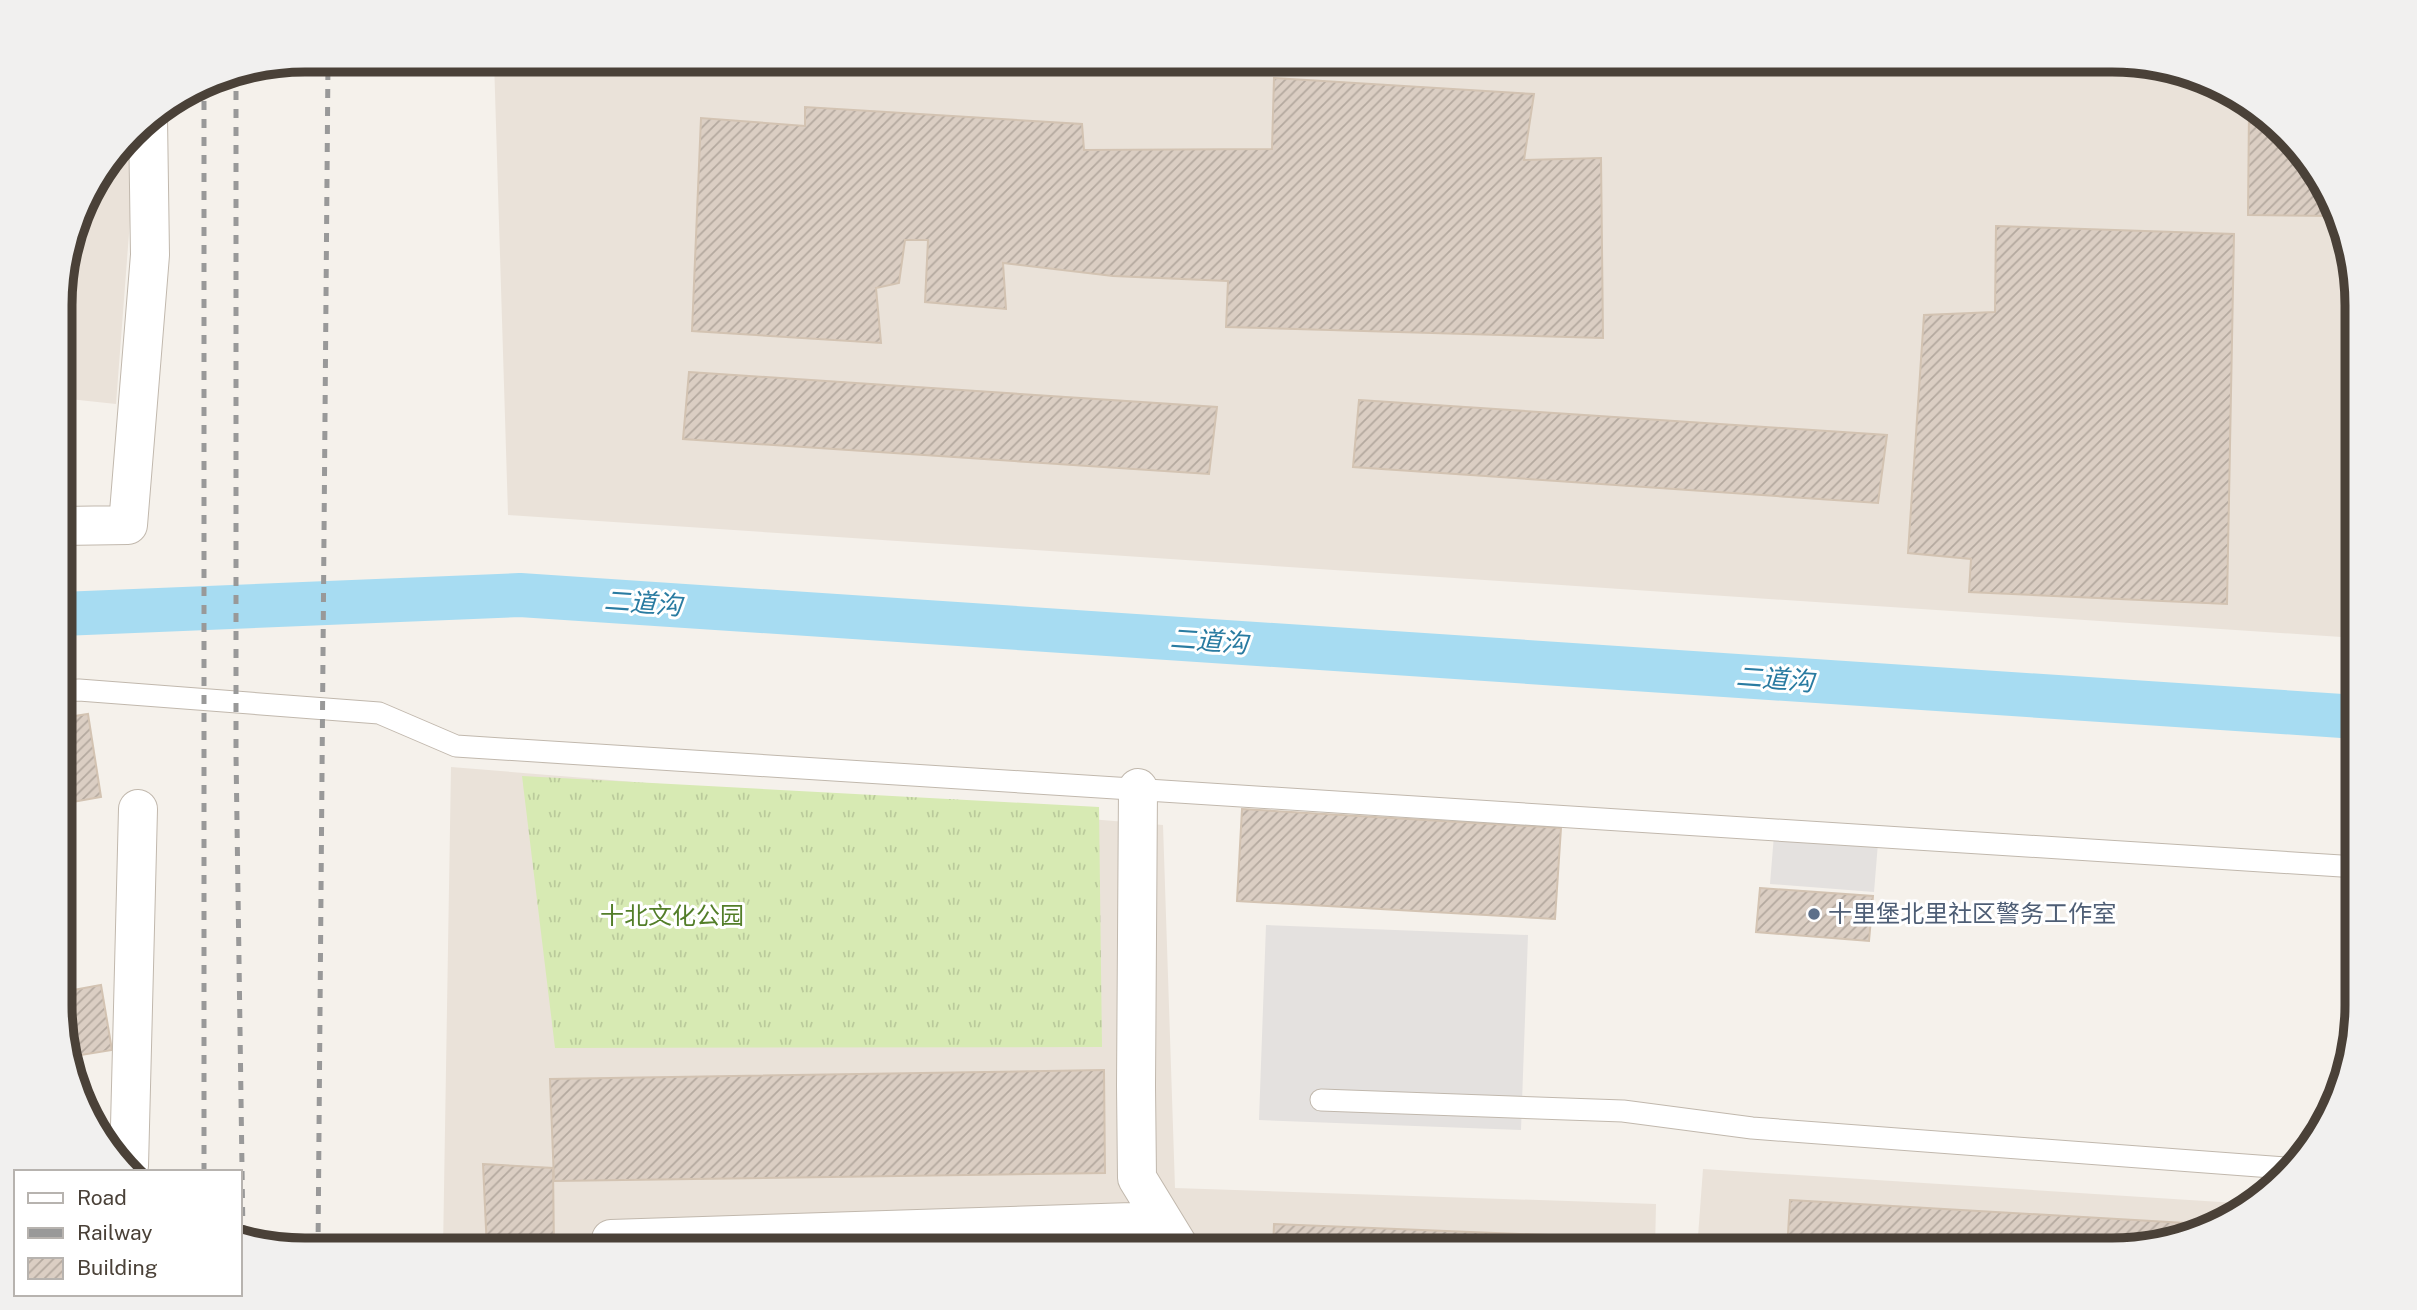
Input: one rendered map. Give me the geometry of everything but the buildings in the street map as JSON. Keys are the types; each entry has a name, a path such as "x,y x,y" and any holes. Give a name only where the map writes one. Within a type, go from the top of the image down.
{"street":[{"path":"72,526 128,525 150,255 148,133"},
{"path":"1138,788 1137,1178 1172,1236"},
{"path":"129,1158 138,809"},
{"path":"611,1238 1172,1236"}],"lane":[{"path":"72,690 379,713 456,746 2345,866"},
{"path":"1321,1100 1623,1111 1752,1128 2278,1168"}],"shaded area":[{"path":"494,72 2142,74 2187,84 2215,96 2242,111 2287,151 2306,175 2321,202 2337,245 2343,275 2345,637 508,515"},
{"path":"133,148 134,168 116,404 72,399 72,290 76,260 90,216 111,175"},
{"path":"451,767 1163,825 1175,1188 1656,1204 1655,1238 443,1238"},
{"path":"1774,835 1878,843 1874,892 1770,884"},
{"path":"1266,925 1528,935 1521,1130 1259,1120"},
{"path":"1703,1169 2235,1203 2187,1226 2127,1238 1698,1238"}],"green space":[{"name":"十北文化公园","path":"522,776 1099,807 1102,1047 555,1048"}],"waterway":[{"name":"二道沟","path":"72,614 520,595 2345,716"}],"railway":[{"path":"318,1238 328,72"},
{"path":"236,82 236,754 243,1229"},
{"path":"204,95 204,1170"}],"place":[{"name":"十里堡北里社区警务工作室","path":"1814,914"}]}
